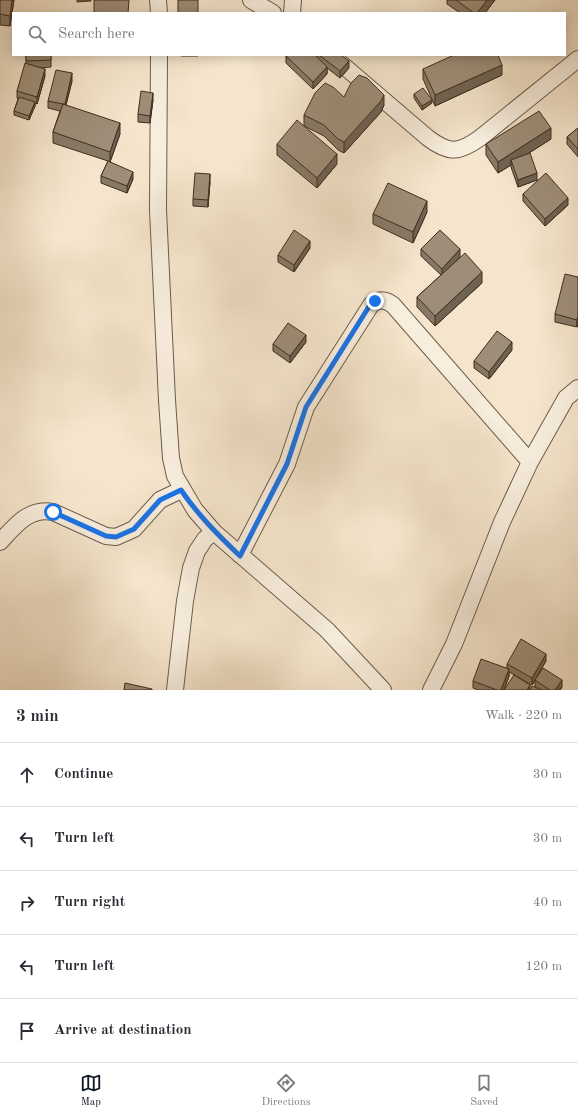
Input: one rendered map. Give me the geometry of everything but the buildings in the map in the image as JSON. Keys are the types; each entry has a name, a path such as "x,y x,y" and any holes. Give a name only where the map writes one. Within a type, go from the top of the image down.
{"street":[{"path":"158,0 159,12"},
{"path":"292,12 293,0"},
{"path":"258,1 272,12"},
{"path":"159,56 158,210 167,400 171,458 175,476 181,490 195,510 214,532 326,630 384,690"},
{"path":"332,56 437,144 455,150 465,148 480,138 578,59"},
{"path":"240,556 287,464 306,407 370,305 375,301 384,300 393,305 530,462"},
{"path":"432,690 454,644 502,522 530,462 566,398 578,388"},
{"path":"0,542 21,520 36,512 44,510 53,512 106,536 116,537 134,529 160,500 181,490"},
{"path":"175,690 184,608 191,568 197,551 205,539 214,532"}],"route":[{"path":"53,512 106,536 116,537 134,529 142,523 150,510 160,500 181,490 195,510 214,532 240,556 287,464 306,407 370,305 375,301"}]}
